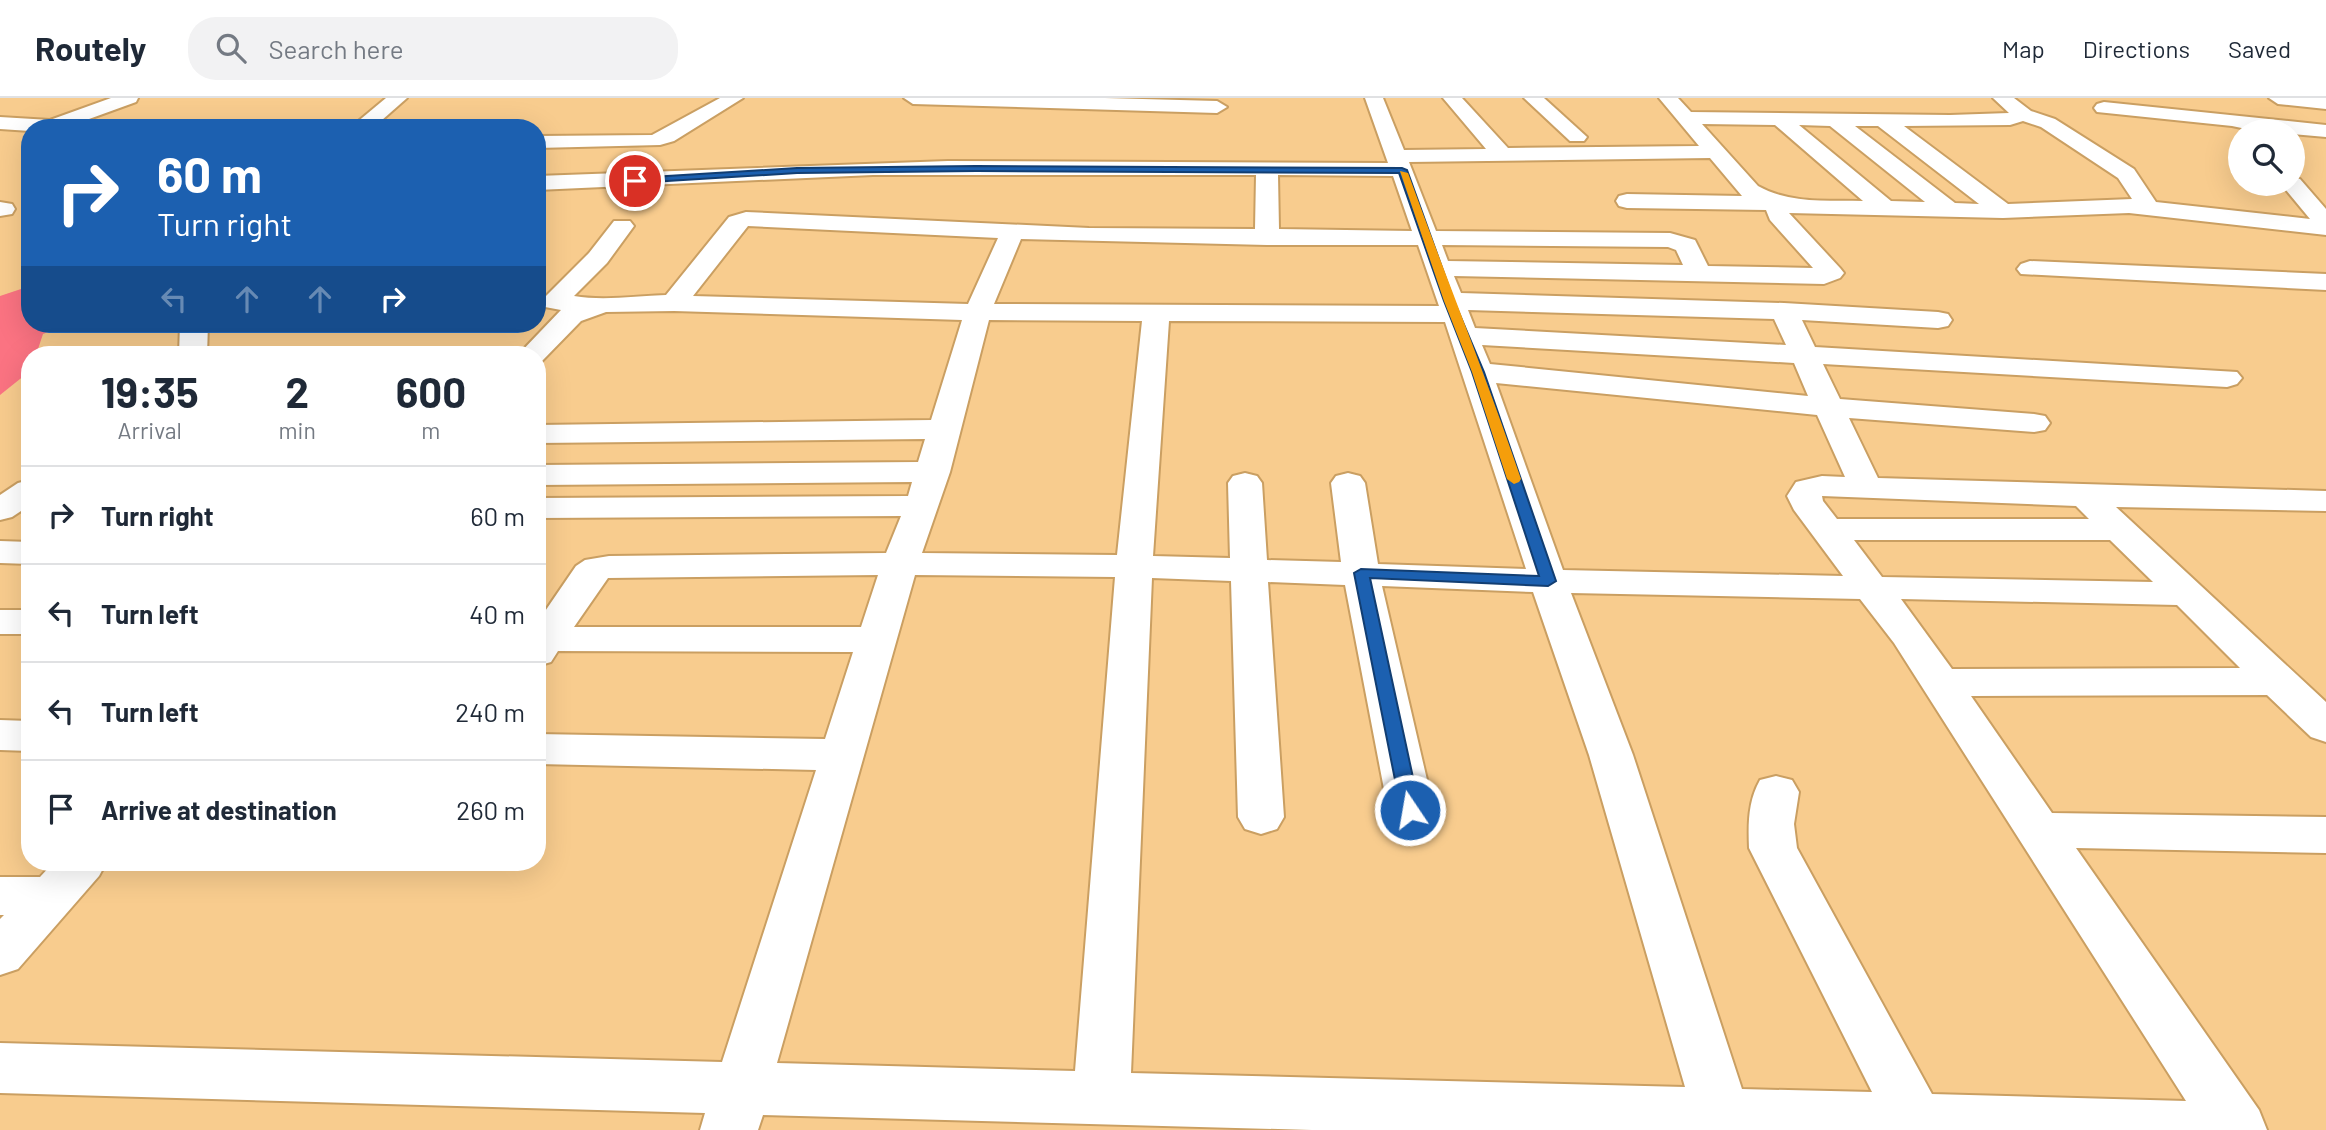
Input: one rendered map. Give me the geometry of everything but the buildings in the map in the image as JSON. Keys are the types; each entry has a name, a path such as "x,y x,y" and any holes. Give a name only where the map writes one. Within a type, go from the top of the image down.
{"street":[{"path":"70,119 129,98"},
{"path":"371,119 398,98"},
{"path":"546,142 661,139 734,98"},
{"path":"913,98 1216,103 1220,129"},
{"path":"1374,98 1478,372 1548,581 1611,755 1722,1115"},
{"path":"1452,98 1495,146 1716,152"},
{"path":"1533,98 1577,137"},
{"path":"1668,98 1693,117 1716,152 1751,191 1776,203"},
{"path":"2218,98 2236,119"},
{"path":"2278,98 2326,103"},
{"path":"1956,102 2012,105 2048,123 2126,174 2148,206"},
{"path":"546,183 635,181 797,171 1267,169 1577,137 1693,117 1781,120 1996,120 2012,105"},
{"path":"2104,108 2228,123"},
{"path":"1781,120 1886,209"},
{"path":"1835,120 1948,209"},
{"path":"1884,121 2003,211"},
{"path":"0,123 21,125"},
{"path":"2305,130 2326,131"},
{"path":"0,145 21,137"},
{"path":"1066,148 1222,150 1225,168"},
{"path":"1267,169 1267,238"},
{"path":"2302,196 2326,225"},
{"path":"1627,201 1776,203 1810,208 2003,211 2148,206 2326,225"},
{"path":"622,226 598,258 554,301 592,306 674,303 887,312 1156,312 1699,273 1829,275 1830,270 1779,215 1776,203"},
{"path":"674,303 741,220 962,228 1012,233 1267,238 1447,291 1807,356 2227,378"},
{"path":"735,1109 900,564 928,489 978,311 1012,233"},
{"path":"2030,269 2326,282"},
{"path":"1447,291 1938,320"},
{"path":"541,346 571,315 592,306"},
{"path":"1784,311 1866,487"},
{"path":"1101,1098 1134,566 1156,312"},
{"path":"1478,372 1830,407 2034,423"},
{"path":"546,434 945,429"},
{"path":"546,475 928,489"},
{"path":"1245,483 1261,817"},
{"path":"1348,483 1361,573 1410,810"},
{"path":"2238,1130 1941,683 1873,588 1806,503 1804,496 1808,489 1822,486 2085,496 2326,501"},
{"path":"546,508 928,489"},
{"path":"0,510 21,496"},
{"path":"2085,496 2326,727"},
{"path":"1827,530 2122,529"},
{"path":"0,552 21,552"},
{"path":"546,640 582,582 598,568 900,564 1134,566 1548,581 2189,594"},
{"path":"0,622 21,622"},
{"path":"546,646 878,640"},
{"path":"1941,683 2281,681"},
{"path":"0,735 21,736"},
{"path":"546,749 844,755"},
{"path":"1776,792 1771,824 1773,848 1791,888 1916,1120"},
{"path":"2038,830 2326,835"},
{"path":"0,896 67,880"},
{"path":"0,954 67,880"},
{"path":"0,1068 735,1109 1101,1098 1329,1117 1489,1119 1722,1115 2238,1130"}],"shaded area":[{"path":"21,289 21,333 46,333 39,346 21,346 21,378 0,395 0,296"}],"slow traffic":[{"path":"1403,173 1478,372 1514,479"}],"route":[{"path":"635,181 797,171 976,168 1402,170 1449,301 1478,372 1548,581 1361,573 1410,810"}]}
